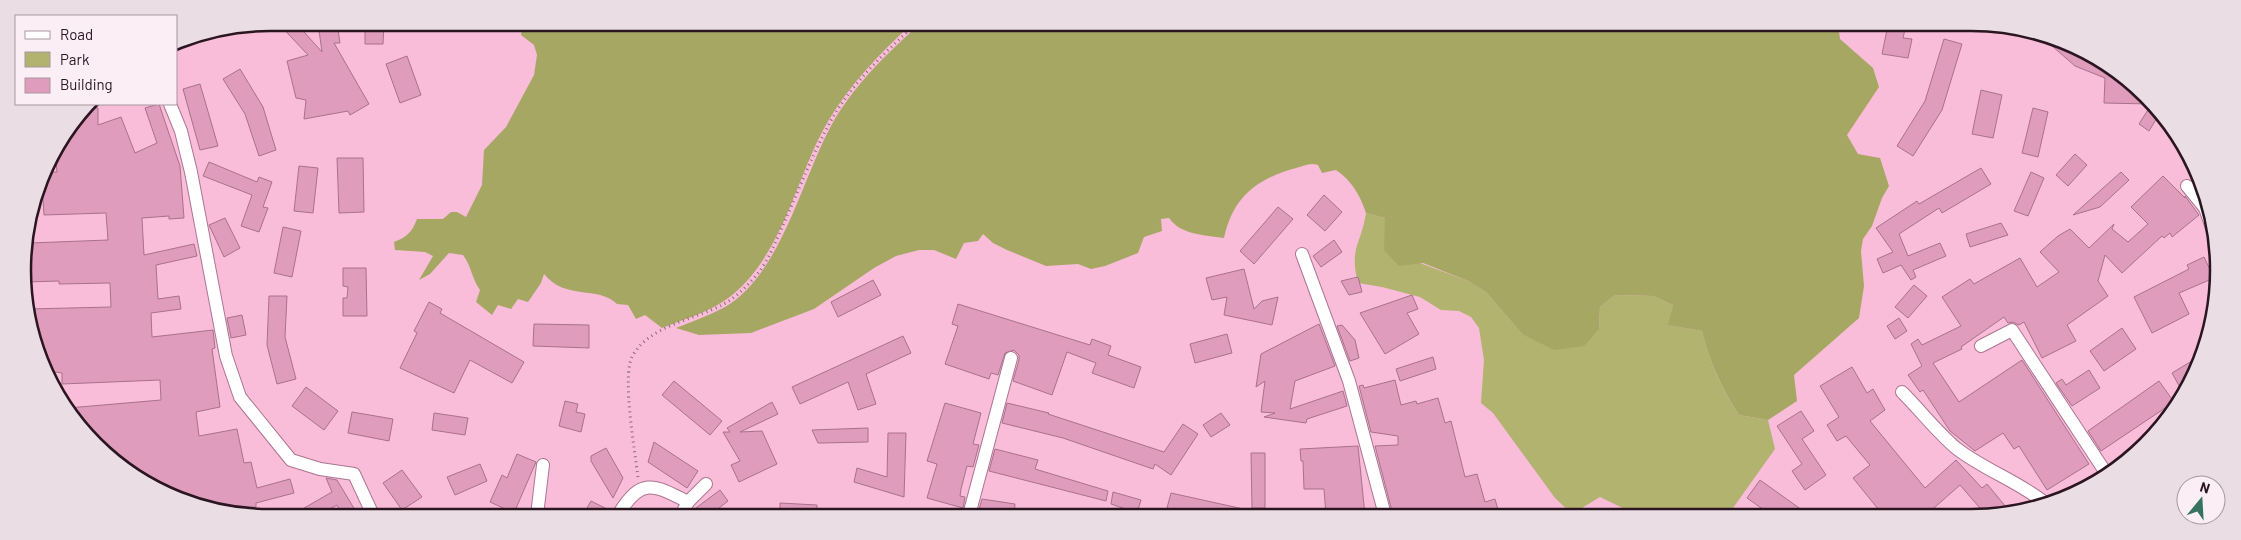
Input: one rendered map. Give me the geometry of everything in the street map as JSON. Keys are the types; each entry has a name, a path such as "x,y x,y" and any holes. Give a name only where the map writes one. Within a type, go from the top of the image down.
{"street":[{"path":"170,105 181,131 191,172 226,356 240,397 291,460 320,469 354,474 370,509"},
{"path":"2187,186 2200,202"},
{"path":"1302,254 1349,381 1383,509"},
{"path":"1981,346 2012,330 2104,469"},
{"path":"971,509 1011,358"},
{"path":"1902,392 1956,447 1988,469 2040,499"},
{"path":"538,509 543,465"},
{"path":"684,509 688,502 706,484"},
{"path":"622,509 634,493 658,486 688,502"}],"path":[{"path":"639,491 628,382 631,358 652,335 724,304 742,290 760,271 776,241 828,126 843,101 862,77 909,31"}],"green space":[{"path":"1366,213 1385,218 1385,250 1468,281 1486,292 1522,334 1599,329 1600,307 1615,295 1653,296 1673,305 1669,325 1702,331 1712,364 1739,415 1768,420 1775,449 1732,509 1625,509 1600,497 1580,509 1567,509 1555,498 1493,413 1481,403 1484,360 1479,328 1471,317 1459,311 1441,310 1420,297 1358,283 1355,254"}],"shaded area":[{"path":"522,31 905,31 866,70 845,95 827,123 815,146 785,219 760,264 744,284 717,305 702,313 662,328 645,315 636,319 628,305 617,304 609,298 600,295 562,287 544,274 541,283 528,302 518,299 511,309 498,305 492,315 476,302 480,290 463,255 449,253 430,274 419,280 433,256 425,252 395,250 394,242 408,233 417,219 443,219 451,212 457,212 466,217 482,185 484,150 506,127 534,75 537,55 534,45 521,35"},
{"path":"912,31 1839,31 1840,39 1873,68 1879,87 1847,135 1858,154 1880,158 1889,186 1882,198 1872,226 1863,239 1861,251 1864,286 1859,318 1794,375 1797,401 1768,420 1739,415 1717,374 1708,353 1702,331 1668,325 1673,305 1653,296 1615,295 1600,307 1599,329 1584,346 1554,350 1522,334 1486,292 1468,281 1423,263 1399,266 1384,250 1385,218 1366,213 1355,189 1336,170 1322,173 1318,165 1312,164 1282,172 1258,184 1248,192 1233,211 1224,238 1186,231 1174,224 1169,218 1161,219 1162,231 1144,237 1138,253 1105,266 1091,269 1078,264 1046,266 993,243 983,234 978,241 964,243 956,259 934,250 919,250 896,256 874,268 814,309 751,333 699,335 676,328 725,307 744,292 761,273 788,225 831,126 860,84"}],"building":[{"path":"286,31 303,31 322,52 319,31 338,31 340,43 334,43 369,104 350,115 348,111 304,119 306,100 296,98 287,61 308,55"},
{"path":"365,31 384,31 383,44 365,44"},
{"path":"1887,31 1905,31 1903,38 1912,39 1908,58 1882,54"},
{"path":"1944,39 1962,44 1942,110 1913,156 1897,146 1925,101"},
{"path":"2051,45 2077,56 2104,71 2143,104 2104,103 2105,78 2075,66"},
{"path":"407,56 421,95 400,103 386,64"},
{"path":"240,69 263,107 276,150 259,156 245,114 223,79"},
{"path":"200,84 218,146 200,150 183,89"},
{"path":"1981,90 2002,95 1993,138 1972,134"},
{"path":"159,105 180,166 184,218 169,219 169,216 142,218 144,255 194,244 197,256 156,265 158,299 179,296 181,309 151,313 152,337 213,330 215,348 212,349 220,407 196,412 199,436 237,429 244,463 251,462 257,488 290,479 294,493 256,503 256,507 239,507 208,501 179,491 137,469 113,450 90,427 75,407 161,400 160,380 62,384 62,373 54,372 39,332 34,309 111,307 110,283 59,284 59,281 32,282 33,243 108,240 106,213 44,215 43,196 52,172 57,172 56,164 71,137 95,108 98,108 98,125 121,117 135,153 157,143 145,108"},
{"path":"2033,108 2048,112 2038,157 2022,153"},
{"path":"2148,110 2156,120 2149,131 2139,124"},
{"path":"2075,154 2087,165 2068,186 2056,175"},
{"path":"337,158 363,158 364,212 339,213"},
{"path":"209,162 257,182 259,177 272,182 263,207 268,208 259,232 241,226 252,195 203,176"},
{"path":"299,166 318,168 313,213 294,211"},
{"path":"1981,168 1991,184 1942,213 1939,208 1899,234 1908,256 1940,243 1946,256 1913,270 1916,277 1911,280 1901,265 1883,273 1877,259 1893,252 1876,228 1917,201 1919,204"},
{"path":"2031,172 2044,178 2028,216 2014,211"},
{"path":"2121,172 2129,180 2100,207 2073,215"},
{"path":"2163,176 2185,198 2185,196 2199,215 2172,237 2170,233 2164,238 2162,236 2122,273 2105,255 2098,281 2108,296 2067,325 2076,341 2042,358 2024,322 2019,325 2013,322 2008,323 2004,317 1961,347 1962,349 1933,363 1959,402 2022,360 2089,464 2047,490 2019,446 2014,449 2003,433 1975,451 1950,431 1923,390 1920,392 1908,375 1922,366 1911,344 1918,339 1922,345 1961,326 1942,297 1970,279 1974,284 2020,258 2037,287 2059,272 2040,252 2058,236 2070,229 2089,248 2114,224 2112,229 2128,242 2148,224 2131,207"},
{"path":"1324,195 1342,212 1325,231 1307,215"},
{"path":"1278,207 1293,219 1254,264 1240,251"},
{"path":"225,218 240,248 224,257 209,225"},
{"path":"2001,223 2008,235 1970,247 1966,234"},
{"path":"283,227 301,231 292,277 274,273"},
{"path":"1334,240 1342,252 1321,267 1313,256"},
{"path":"2204,257 2210,270 2209,280 2179,293 2189,314 2152,333 2134,297 2189,269 2187,265"},
{"path":"343,268 366,268 367,316 343,316 343,298 347,298 348,287 343,286"},
{"path":"1244,269 1254,309 1262,301 1278,297 1272,325 1224,315 1227,297 1212,300 1206,278"},
{"path":"1358,277 1362,292 1349,295 1341,281"},
{"path":"873,280 881,295 838,317 831,302"},
{"path":"1914,285 1927,296 1908,318 1895,307"},
{"path":"1412,295 1418,309 1407,313 1419,334 1385,354 1360,313"},
{"path":"269,296 287,296 285,337 296,379 277,384 267,345"},
{"path":"429,302 442,309 440,313 524,362 512,383 470,360 454,393 400,368 417,333 414,331"},
{"path":"958,304 1090,345 1092,339 1111,346 1108,355 1141,367 1134,388 1092,373 1096,363 1067,352 1052,395 1013,381 1019,360 1019,355 1014,350 1005,353 998,375 991,373 989,379 945,364 958,326 952,324"},
{"path":"242,315 246,335 231,338 227,318"},
{"path":"1899,318 1907,331 1895,339 1887,326"},
{"path":"534,324 589,325 589,348 533,346"},
{"path":"1319,324 1335,366 1295,381 1290,409 1343,391 1347,406 1307,419 1306,423 1264,417 1275,413 1261,412 1265,381 1256,387 1261,354"},
{"path":"1342,325 1355,340 1359,358 1350,361 1337,326"},
{"path":"2122,328 2136,349 2104,371 2090,351"},
{"path":"1227,334 1232,353 1195,363 1190,344"},
{"path":"903,336 911,353 866,374 876,404 858,410 848,382 800,404 792,387"},
{"path":"1433,357 1436,369 1400,381 1396,369"},
{"path":"2192,361 2179,386 2172,373"},
{"path":"1852,367 1867,393 1873,389 1885,410 1870,421 1925,488 1956,460 1982,488 1987,484 2005,506 1980,508 1960,485 1933,509 1878,509 1853,478 1870,465 1846,436 1837,441 1827,425 1839,417 1820,386"},
{"path":"2089,370 2100,388 2072,406 2056,383 2062,379 2066,385"},
{"path":"1395,380 1401,405 1416,401 1417,404 1438,398 1445,423 1451,421 1465,477 1477,474 1485,502 1495,499 1498,509 1391,509 1375,446 1398,445 1398,436 1371,432 1359,386 1363,385 1364,388"},
{"path":"674,381 722,421 710,435 662,395"},
{"path":"2159,381 2172,399 2167,407 2101,451 2088,431"},
{"path":"306,387 338,411 324,430 292,406"},
{"path":"565,401 578,404 576,412 585,414 581,432 559,426"},
{"path":"772,402 778,414 740,432 762,431 777,464 739,482 731,465 740,461 723,432 730,432 727,428"},
{"path":"945,403 981,413 973,444 979,445 973,467 967,466 961,489 960,496 965,497 963,508 927,498 937,464 927,461"},
{"path":"1007,403 1049,413 1164,452 1183,424 1198,434 1171,475 1155,464 1153,469 1063,438 1002,423"},
{"path":"1801,411 1814,431 1802,439 1826,475 1805,490 1792,471 1802,464 1777,426"},
{"path":"352,412 393,419 389,441 348,433"},
{"path":"434,413 468,418 465,435 432,430"},
{"path":"1221,413 1230,425 1211,437 1203,425"},
{"path":"868,428 868,442 818,443 812,430"},
{"path":"888,433 906,433 904,497 854,482 857,468 887,477"},
{"path":"654,442 698,471 687,488 648,462"},
{"path":"1358,446 1364,509 1326,509 1324,489 1304,489 1303,461 1301,461 1300,449"},
{"path":"606,448 623,478 613,498 591,461 591,456"},
{"path":"995,449 1038,460 1035,469 1108,491 1106,501 989,471"},
{"path":"1251,453 1265,453 1265,508 1252,508"},
{"path":"517,454 536,462 516,509 505,509 490,502 502,475 507,478"},
{"path":"480,464 487,481 455,495 447,477"},
{"path":"402,470 422,497 401,509 383,483"},
{"path":"326,478 337,480 354,509 339,509 337,505 330,509 302,509 332,492"},
{"path":"1760,480 1801,509 1763,509 1747,498"},
{"path":"720,490 728,501 718,509 695,509"},
{"path":"1113,492 1141,500 1138,509 1125,509 1111,504"},
{"path":"1171,493 1243,509 1172,509 1167,508"},
{"path":"982,499 1015,504 1015,509 979,509"},
{"path":"591,501 607,509 586,509"},
{"path":"780,503 817,505 817,509 780,509"}]}
